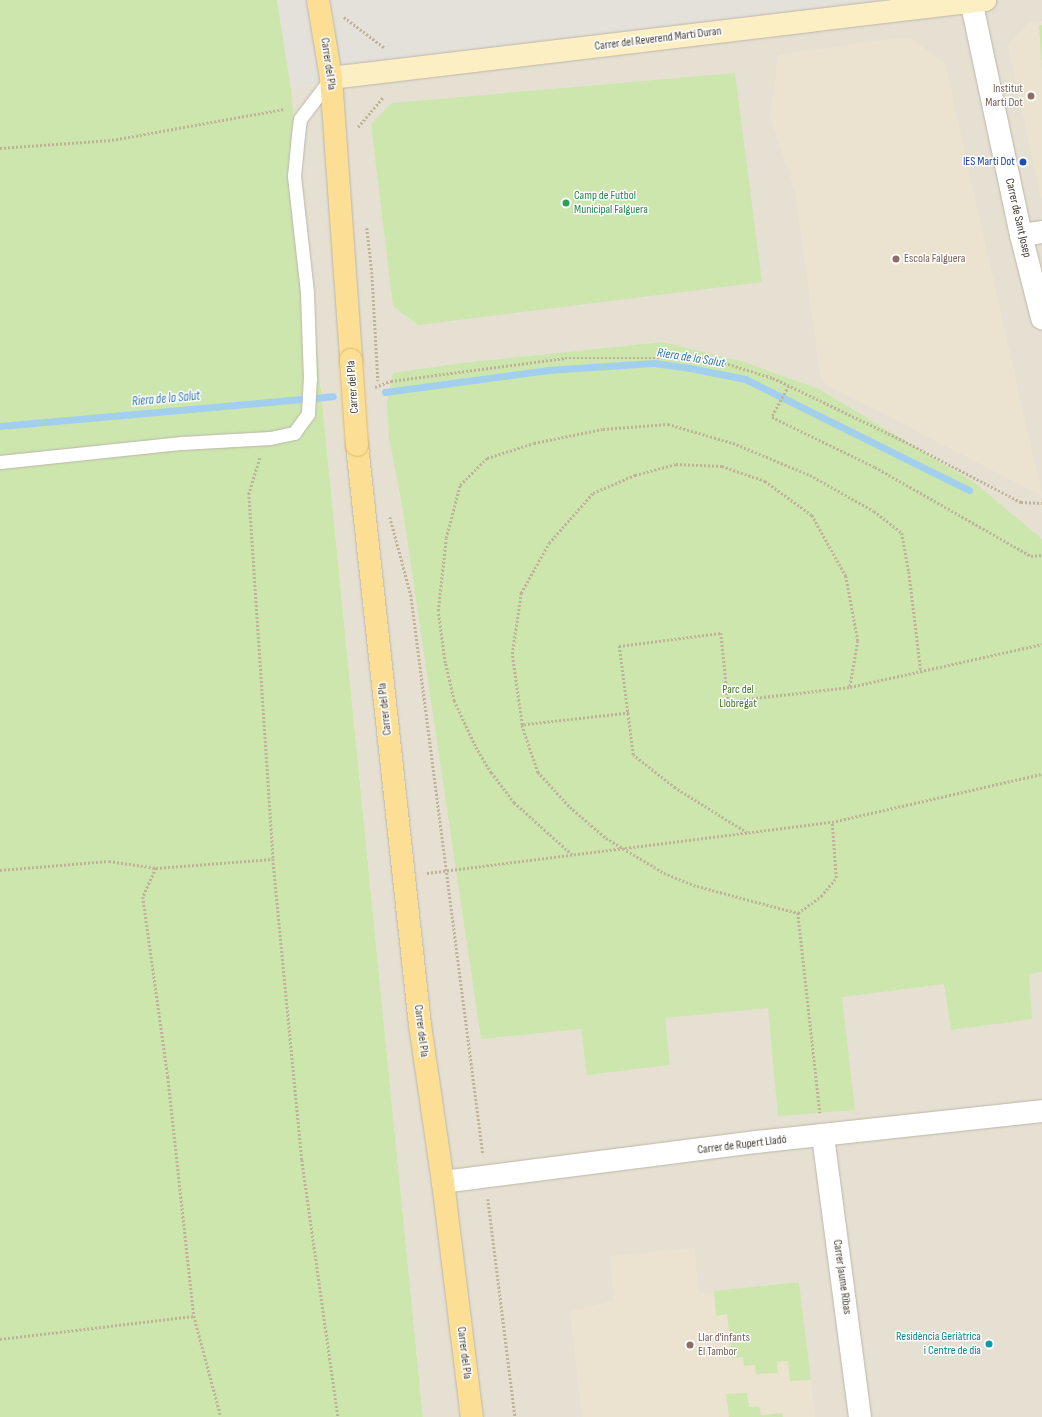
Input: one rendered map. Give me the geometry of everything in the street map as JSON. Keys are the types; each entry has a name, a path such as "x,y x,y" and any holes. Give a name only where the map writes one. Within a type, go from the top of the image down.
{"main road":[{"name":"Carrer del Pla","path":"318,0 331,78 357,445 420,1025 443,1182 472,1417"}],"street":[{"name":"Carrer del Reverend Martí Duran","path":"331,78 976,1"},
{"name":"Carrer de Sant Josep","path":"976,1 1032,234 1042,318"},
{"name":"Carrer de Rupert Lladó","path":"443,1182 1042,1111"},
{"name":"Carrer Jaume Ribas","path":"823,1136 860,1417"}],"lane":[{"path":"0,462 182,444 270,438 294,433 308,414 310,379 307,292 294,176 300,119 331,78"}],"path":[{"path":"342,15 386,48 399,49 408,69"},
{"path":"355,130 388,92"},
{"path":"0,148 112,140 288,108 300,119"},
{"path":"367,225 374,300 377,392"},
{"path":"438,375 565,358 709,358 773,378 906,442 1021,502 1042,503"},
{"path":"789,386 772,417 875,467 1030,556 1042,555"},
{"path":"572,855 514,803 491,773 475,746 454,701 445,663 438,611 446,538 460,486 487,458 534,443 603,429 668,424 734,443 810,475 874,511 902,533 909,572 921,671"},
{"path":"270,438 261,454 249,493 273,858 302,1160 338,1417"},
{"path":"798,913 697,886 664,873 623,849 570,807 538,772 522,725 512,654 521,593 549,543 592,493 635,475 676,464 722,466 765,481 812,515 846,576 858,641 850,687"},
{"path":"389,512 411,595 486,1177 515,1417"},
{"path":"747,833 675,788 633,755 629,713 619,646 721,633 728,701 850,687 1042,644"},
{"path":"522,725 629,713"},
{"path":"404,876 832,822 1042,774"},
{"path":"798,913 821,896 836,878 836,846 832,822"},
{"path":"0,870 109,861 156,868 273,858"},
{"path":"156,868 143,897 168,1077 194,1316 221,1417"},
{"path":"798,913 823,1136"},
{"path":"0,1339 194,1316"}],"shaded area":[{"path":"277,0 985,0 291,88"},
{"path":"985,0 1042,0 1042,1417 423,1417 291,88"},
{"name":"Institut Martí Dot","path":"1042,21 1041,197 1008,46 1029,22"},
{"name":"Escola Falguera","path":"898,38 911,38 945,64 1042,496 821,382 795,190 770,117 778,55"},
{"name":"Llar d'infants El Tambor","path":"694,1248 700,1295 799,1282 815,1417 582,1417 570,1311 614,1301 610,1256"}],"green space":[{"path":"0,0 277,0 291,88 423,1417 0,1417"},
{"path":"1039,25 1042,25 1042,71"},
{"name":"Camp de Futbol Municipal Falguera","path":"735,73 762,282 418,325 393,306 371,124 392,103"},
{"name":"Parc del Llobregat","path":"663,342 744,362 819,389 975,483 1042,539 1042,972 1029,974 1032,1019 951,1030 944,984 842,997 855,1110 778,1116 768,1008 665,1018 670,1065 587,1075 581,1029 481,1039 402,505 389,437 387,404 393,373 462,363"},
{"path":"799,1282 811,1380 790,1381 788,1361 777,1362 778,1373 756,1374 755,1365 744,1366 743,1357 732,1358 727,1314 716,1316 714,1291"},
{"path":"747,1393 749,1407 759,1406 761,1415 782,1413 783,1417 729,1417 726,1394"}],"waterway":[{"name":"Riera de la Salut","path":"385,392 547,370 654,363 690,368 745,379 969,490"},
{"name":"Riera de la Salut","path":"0,426 333,396"}],"place":[{"name":"Institut Martí Dot","path":"1031,96"},
{"name":"IES Martí Dot","path":"1023,162"},
{"name":"Camp de Futbol Municipal Falguera","path":"566,203"},
{"name":"Escola Falguera","path":"896,259"},
{"name":"Residència Geriàtrica i Centre de dia","path":"989,1344"},
{"name":"Llar d'infants El Tambor","path":"690,1345"}]}
